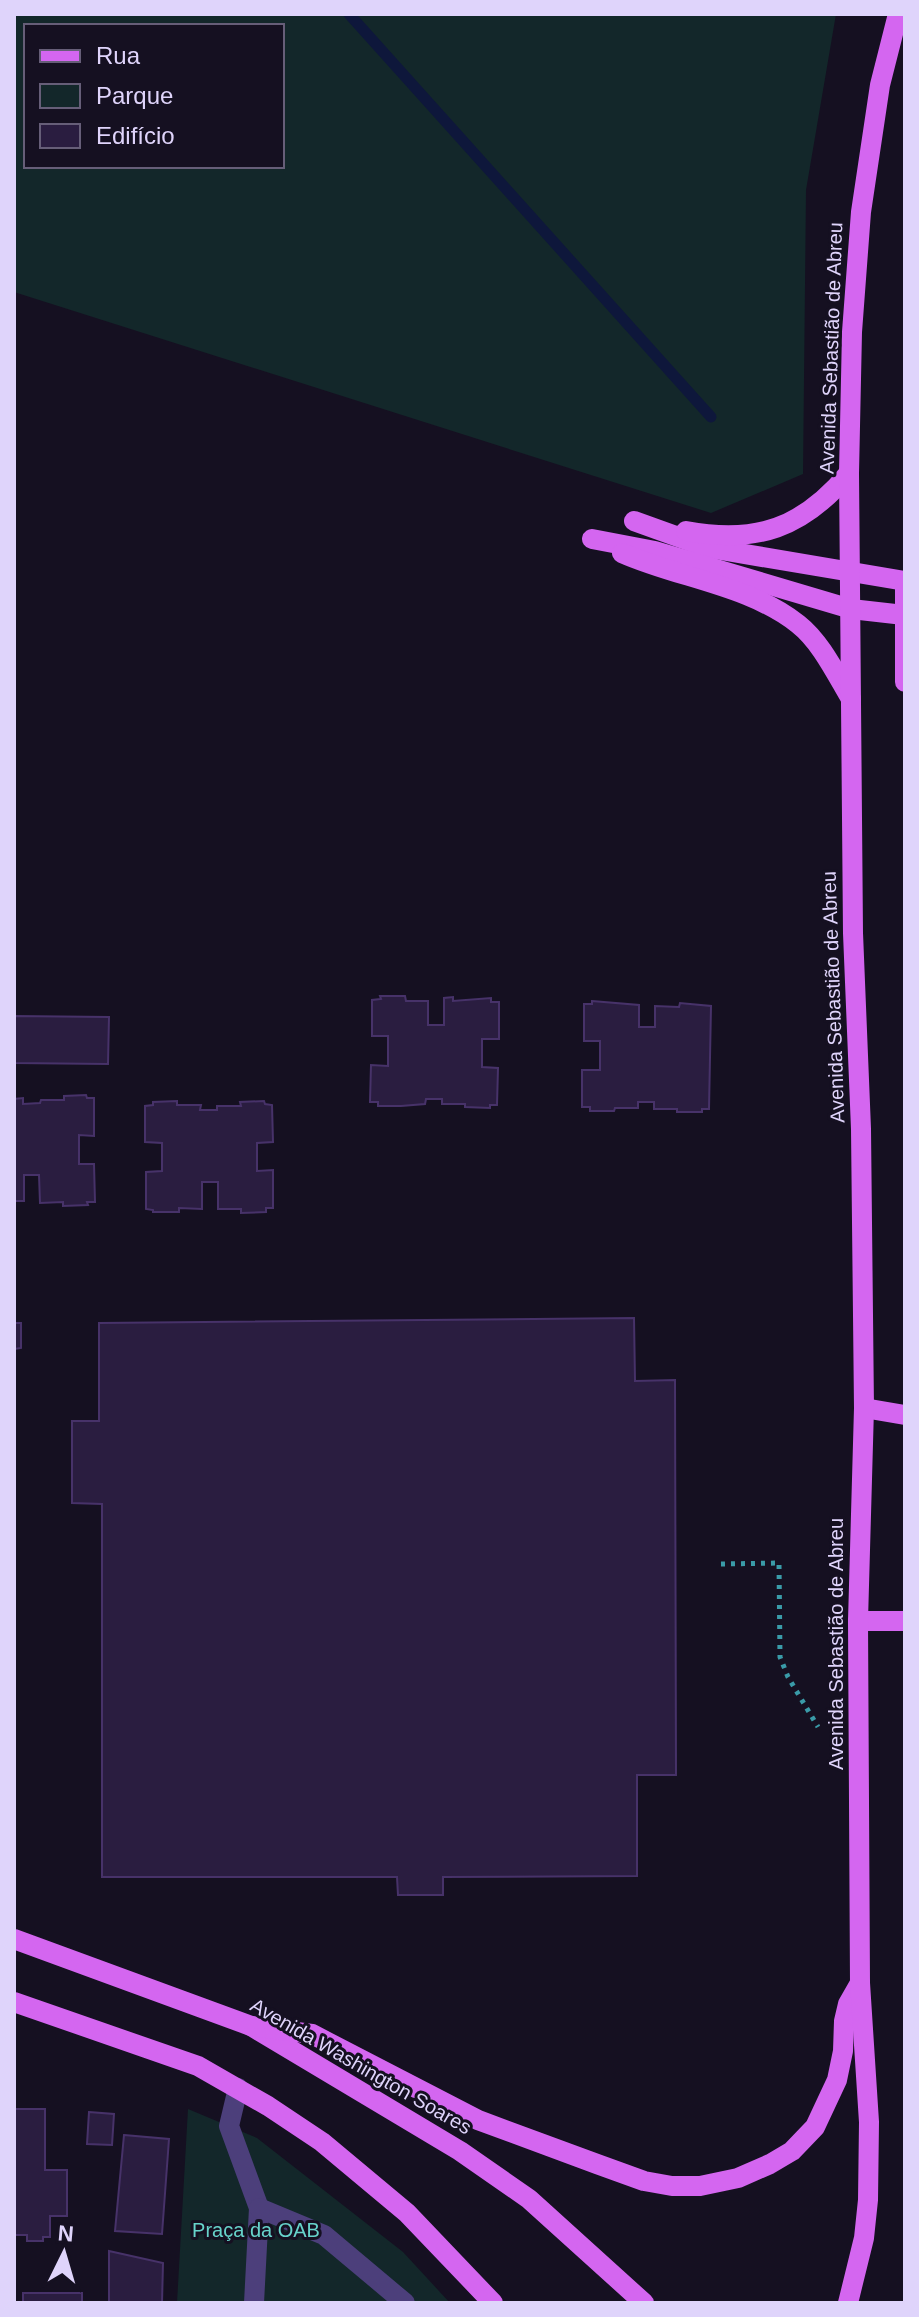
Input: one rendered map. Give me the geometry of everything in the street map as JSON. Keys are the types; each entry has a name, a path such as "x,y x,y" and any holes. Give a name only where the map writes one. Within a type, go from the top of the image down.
{"main road":[{"name":"Avenida Sebastião de Abreu","path":"860,1983 858,1621 864,1408 861,1129 853,933 849,473 852,332 861,212 880,85 898,14"},
{"path":"849,473 817,508 797,520 771,529 742,535 699,533 634,521 709,548 905,583 905,682"},
{"path":"851,699 823,653 799,625 761,600 651,566 592,539 655,551 851,609 904,615"},
{"path":"864,1408 905,1415"},
{"path":"858,1621 905,1621"},
{"name":"Avenida Washington Soares","path":"14,1939 251,2026 460,2151 529,2199 644,2303"},
{"path":"251,2026 312,2034 478,2120 644,2181 672,2186 700,2186 738,2178 770,2164 792,2151 815,2127 837,2080 848,2004 860,1983"},
{"path":"848,2303 864,2238 868,2200 869,2122 860,1983"},
{"path":"14,2002 198,2066 238,2088 322,2142 407,2213 493,2303"}],"street":[{"path":"238,2088 229,2126 259,2208 254,2303"},
{"path":"259,2208 324,2235 405,2303"}],"path":[{"path":"721,1564 779,1563 780,1657 788,1677 818,1727"}],"green space":[{"path":"14,14 836,14 806,190 803,474 711,513 14,292"},
{"name":"Praça da OAB","path":"188,2109 257,2138 403,2252 450,2303 177,2303"}],"building":[{"path":"380,996 405,996 406,1001 428,1001 428,1025 444,1025 444,998 453,997 453,1001 491,998 491,1002 499,1002 499,1039 482,1039 482,1067 498,1068 497,1105 490,1105 490,1108 465,1107 465,1104 442,1104 442,1099 426,1099 425,1104 401,1106 378,1106 378,1102 370,1102 371,1065 388,1066 388,1036 372,1036 372,1000 381,999"},
{"path":"592,1001 639,1005 639,1027 655,1027 655,1006 679,1007 680,1003 711,1006 709,1109 677,1112 677,1109 654,1109 654,1102 638,1102 638,1108 615,1108 614,1111 590,1111 590,1107 582,1107 582,1070 600,1070 600,1041 584,1041 584,1004 592,1004"},
{"path":"14,1016 109,1017 108,1064 14,1063"},
{"path":"86,1095 87,1098 94,1098 94,1136 79,1135 79,1164 94,1164 95,1202 63,1206 63,1202 40,1203 39,1175 24,1175 24,1201 14,1201 14,1099 23,1098 23,1104"},
{"path":"177,1101 177,1105 201,1105 200,1110 241,1106 240,1102 264,1101 272,1105 273,1142 257,1143 257,1171 273,1170 273,1208 266,1208 266,1212 241,1213 241,1209 218,1209 218,1182 202,1182 202,1209 179,1208 179,1212 153,1212 146,1209 146,1172 162,1171 162,1143 145,1142 145,1106 153,1105 153,1102"},
{"path":"634,1318 635,1381 675,1380 676,1775 637,1775 637,1876 443,1877 443,1895 398,1895 397,1877 102,1877 102,1504 72,1503 72,1421 99,1421 99,1323"},
{"path":"14,1323 21,1323 21,1348 14,1349"},
{"path":"14,2109 45,2109 45,2170 67,2170 67,2216 50,2216 50,2237 43,2237 43,2241 27,2241 27,2235 14,2235"},
{"path":"89,2112 114,2114 112,2145 87,2144"},
{"path":"124,2135 169,2139 162,2234 115,2231"},
{"path":"109,2251 163,2263 162,2303 109,2303"},
{"path":"23,2293 82,2293 82,2303 23,2303"}],"waterway":[{"path":"349,14 711,417"}]}
